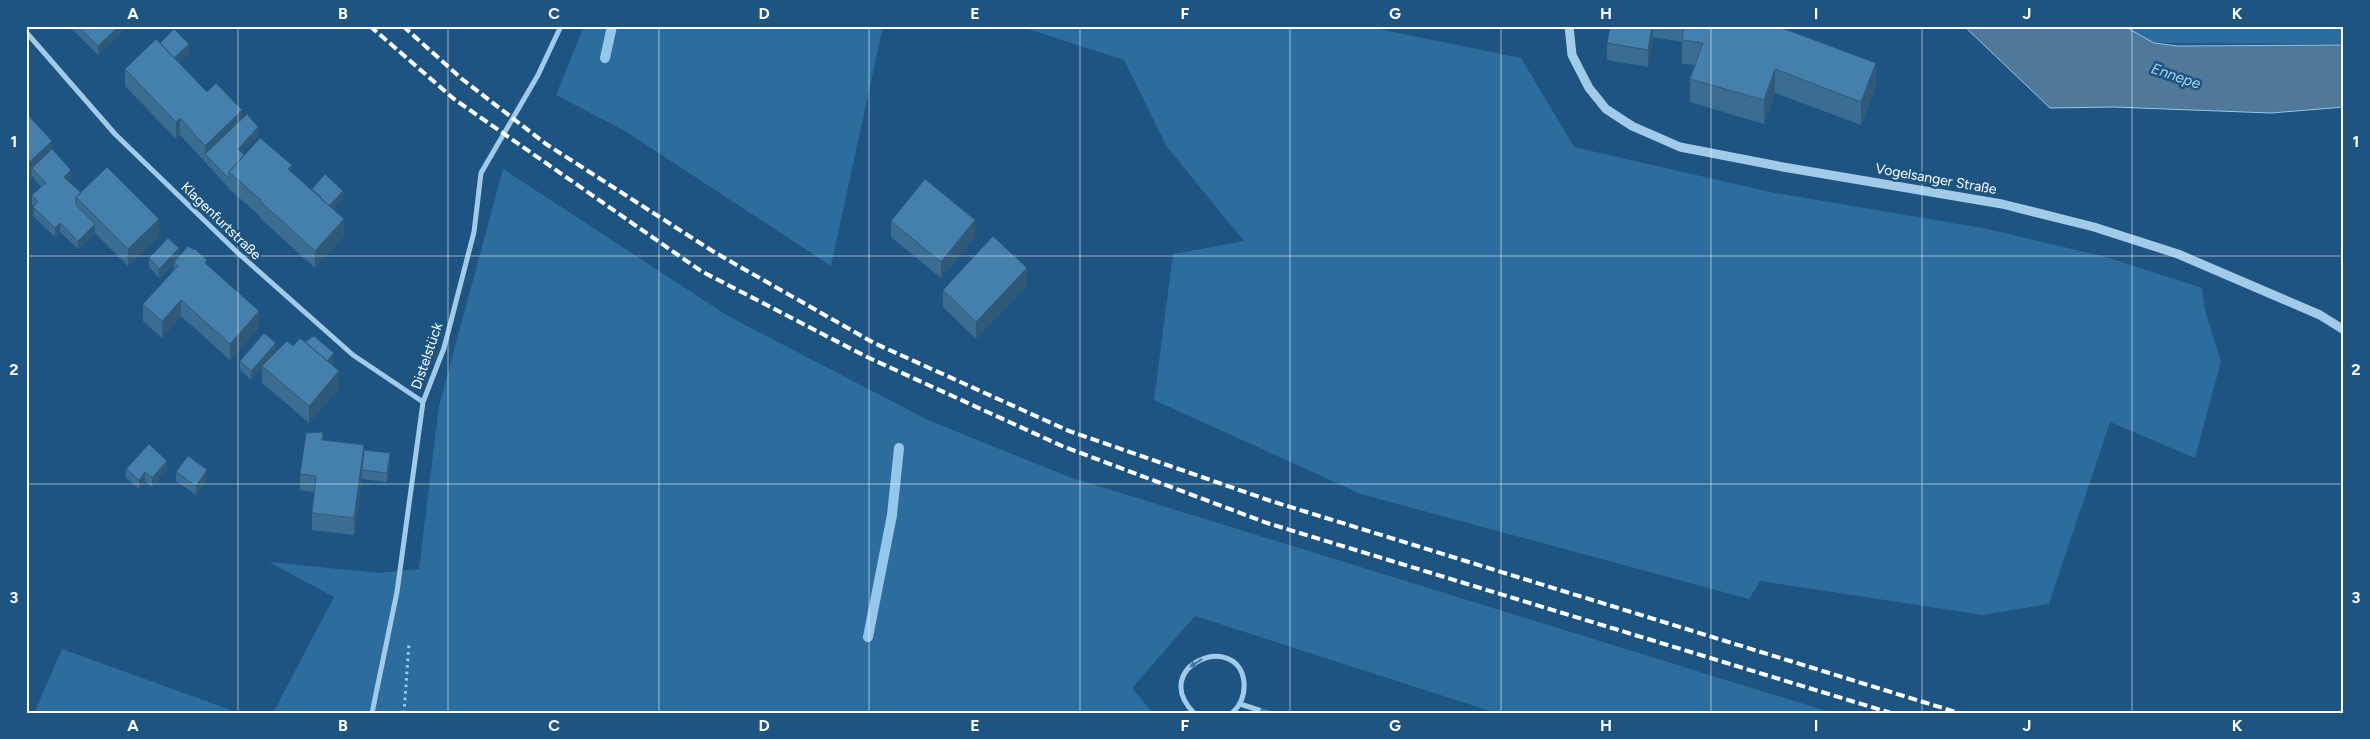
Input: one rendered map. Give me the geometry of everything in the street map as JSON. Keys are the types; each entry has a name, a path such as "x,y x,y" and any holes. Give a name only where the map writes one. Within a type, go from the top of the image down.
{"street":[{"name":"Distelstück","path":"372,713 397,592 424,402 444,348 474,232 481,172 538,75 561,26"},
{"name":"Vogelsanger Straße","path":"1569,26 1572,55 1588,88 1606,109 1632,126 1680,147 1783,167 2002,204 2094,228 2178,254 2320,315 2344,330"},
{"name":"Klagenfurtstraße","path":"26,32 115,134 238,253 353,355 424,402"},
{"path":"1194,713 1186,705 1181,692 1182,678 1190,666 1199,659 1210,656 1220,657 1239,669 1244,679 1244,691 1240,704 1232,713"},
{"path":"1240,704 1268,713"}],"shaded area":[{"path":"584,26 883,26 831,266 625,131 556,95"},
{"path":"1019,26 1364,26 1521,58 1574,147 1770,192 1988,229 2106,257 2202,288 2205,311 2221,361 2195,458 2110,422 2049,604 1983,615 1760,581 1749,599 1361,494 1154,400 1173,254 1244,241 1167,147 1124,60"},
{"path":"2124,26 2344,26 2344,44 2154,43"},
{"path":"503,169 728,316 928,420 1069,477 1833,713 1496,713 1195,616 1132,688 1153,713 273,713 334,597 269,562 379,573 419,569 439,406"},
{"path":"62,649 239,713 34,713"}],"water":[{"name":"Ennepe","path":"1964,26 2124,26 2154,43 2178,46 2344,45 2344,107 2271,113 2113,107 2050,108"}],"building":[{"path":"78,26 119,26 98,46"},
{"path":"1610,26 1652,26 1648,50 1607,43"},
{"path":"1684,26 1774,26 1876,63 1861,102 1775,69 1764,100 1690,79 1703,43 1682,40"},
{"path":"174,29 189,44 174,58 160,43"},
{"path":"156,39 207,92 216,83 242,110 205,146 180,118 176,122 125,69"},
{"path":"26,113 52,141 26,165"},
{"path":"247,114 258,127 238,149 244,155 229,172 229,179 205,154"},
{"path":"260,138 292,165 288,169 344,219 315,251 229,172"},
{"path":"52,149 71,170 64,177 81,193 76,197 76,205 95,224 78,241 60,223 55,228 33,207 38,202 32,195 46,183 32,168"},
{"path":"107,167 159,219 128,249 76,197"},
{"path":"325,174 343,191 329,206 312,189"},
{"path":"925,179 975,220 941,262 891,221"},
{"path":"993,236 1027,268 976,322 943,290"},
{"path":"168,238 179,248 159,269 149,258"},
{"path":"188,246 195,249 207,260 205,263 259,311 230,344 181,300 162,321 143,304 178,266 174,262"},
{"path":"264,333 276,343 251,371 240,361"},
{"path":"314,336 334,353 327,361 305,342"},
{"path":"300,338 339,371 309,406 262,366 287,341 293,346"},
{"path":"323,432 322,440 364,445 354,518 312,513 316,476 300,474 306,433"},
{"path":"149,444 167,461 152,478 145,472 139,480 126,469"},
{"path":"364,450 390,453 387,473 362,470"},
{"path":"188,456 207,470 196,486 176,472"},
{"path":"1262,708 1277,713 1260,713"}],"waterway":[{"path":"605,58 612,26"},
{"path":"868,637 892,515 899,448"}],"railway":[{"path":"370,26 454,99 701,271 867,357 1062,446 1267,523 1891,713"},
{"path":"403,26 462,79 546,144 714,252 874,343 1069,431 1271,501 1959,713"}]}
